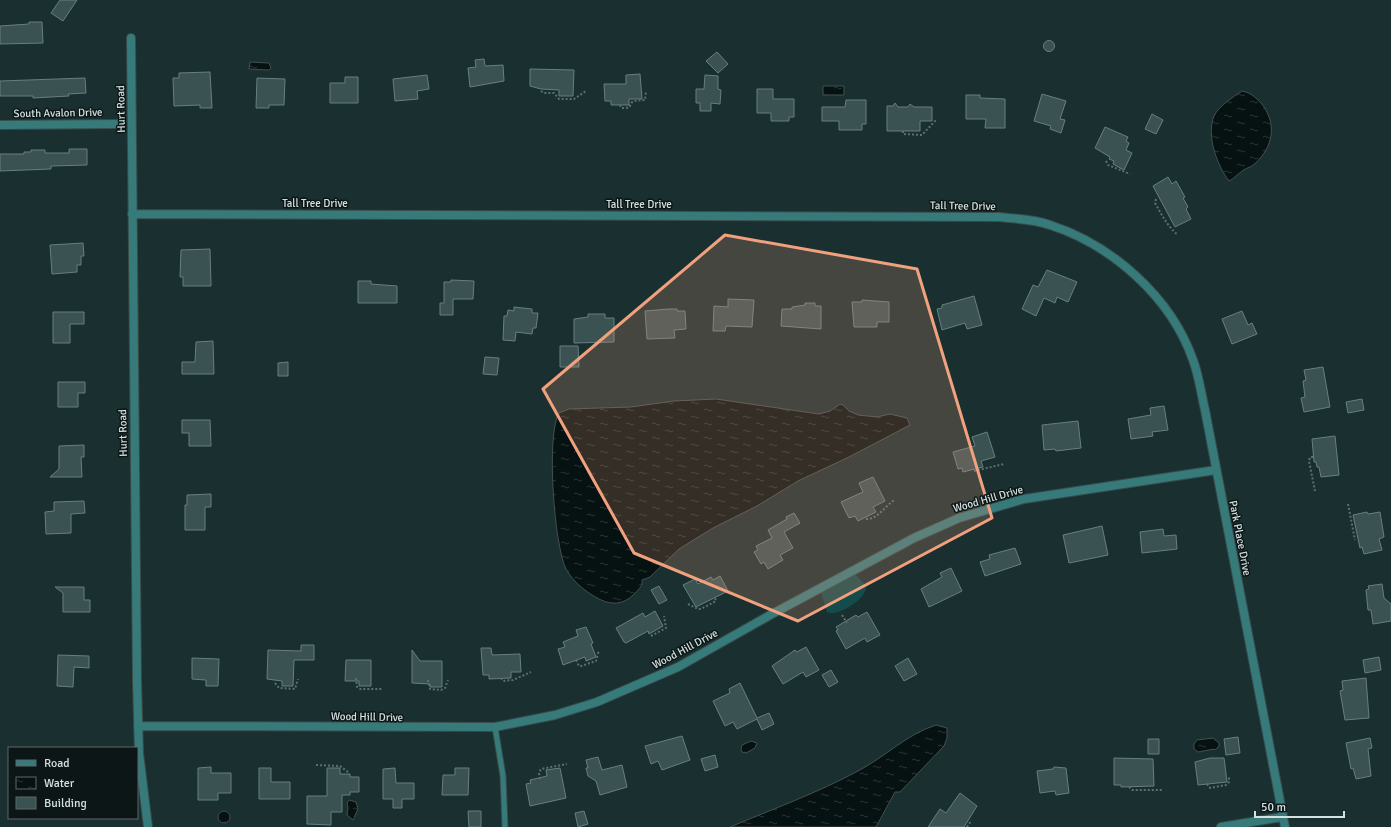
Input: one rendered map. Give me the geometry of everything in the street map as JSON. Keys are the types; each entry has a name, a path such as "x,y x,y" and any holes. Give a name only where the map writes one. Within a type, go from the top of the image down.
{"street":[{"name":"Hurt Road","path":"131,38 138,726 148,827"},
{"name":"South Avalon Drive","path":"0,125 117,124"},
{"name":"Tall Tree Drive","path":"132,214 999,217 1050,224 1093,244 1132,271"},
{"name":"Park Place Drive","path":"1132,271 1142,280 1165,309 1176,326 1193,359 1205,410 1285,827"},
{"name":"Wood Hill Drive","path":"138,726 495,727 549,716 583,706 642,684 678,667 772,614 914,538 973,513 1024,499 1216,470"},
{"path":"1221,827 1282,817"}],"lane":[{"path":"495,727 503,776 505,827"}],"path":[{"path":"541,91 544,93 554,93 559,99 574,99 586,91"},
{"path":"620,105 622,108 629,108 632,106 633,101 642,101 646,97 646,91"},
{"path":"903,131 903,134 922,135 938,119"},
{"path":"1106,161 1108,165 1130,174"},
{"path":"1156,199 1155,203 1165,221 1178,235"},
{"path":"1313,457 1310,457 1309,461 1315,491"},
{"path":"974,471 1004,464"},
{"path":"866,519 871,519 876,516 895,500"},
{"path":"1348,504 1355,540"},
{"path":"688,604 698,610 716,601 714,598"},
{"path":"842,615 847,623"},
{"path":"651,636 666,628 664,616"},
{"path":"576,660 579,666 596,661 599,650"},
{"path":"501,678 503,681 512,680 530,672"},
{"path":"356,678 356,687 360,689 382,689"},
{"path":"275,683 279,688 295,689 298,679"},
{"path":"428,680 430,689 440,690 445,688 448,680"},
{"path":"540,779 539,773 541,769 567,764"},
{"path":"316,765 340,766 348,772"},
{"path":"1207,784 1210,788 1226,785 1229,782 1229,776"},
{"path":"1129,787 1132,790 1164,790"},
{"path":"967,827 972,821"}],"highlighted area":[{"path":"725,235 917,269 992,518 798,621 634,553 543,389"}],"shaded area":[{"path":"855,574 866,586 862,596 844,610 832,613 827,612 821,593"}],"water":[{"path":"250,62 269,63 271,68 269,70 249,69"},
{"path":"823,86 844,86 844,95 823,95"},
{"path":"1242,91 1249,93 1264,107 1271,123 1270,139 1268,146 1259,160 1229,181 1220,167 1214,150 1211,132 1212,124 1216,112 1226,102"},
{"path":"716,399 819,414 830,411 840,404 849,411 858,415 877,417 890,414 907,418 910,425 849,457 798,481 757,506 713,528 679,549 650,577 642,580 640,587 627,600 618,603 609,603 589,593 577,583 566,569 558,538 552,466 555,425 559,413 569,409 631,407 674,401"},
{"path":"936,725 947,728 947,738 944,746 900,792 895,792 876,827 730,827 811,794 842,779 868,765 915,734"},
{"path":"1213,738 1219,743 1219,746 1215,750 1198,752 1194,749 1194,744 1197,740"},
{"path":"751,741 757,743 755,748 746,753 742,752 742,745"},
{"path":"349,800 356,802 358,809 353,820 347,815 347,803"},
{"path":"226,811 229,812 229,822 222,823 219,822 218,815 219,812"}],"building":[{"path":"60,0 77,0 63,21 51,13"},
{"path":"29,22 42,22 43,43 0,44 0,26 29,24"},
{"path":"1049,40 1053,42 1055,46 1053,50 1049,52 1045,50 1043,46 1045,42"},
{"path":"717,52 728,64 718,73 706,61"},
{"path":"484,59 485,66 503,65 504,81 470,87 468,68 476,67 475,60"},
{"path":"530,69 574,70 573,96 559,96 559,90 541,89 530,86"},
{"path":"210,72 212,108 200,108 200,105 174,106 173,78 179,78 179,73"},
{"path":"640,74 642,99 629,99 629,105 611,105 611,101 605,101 604,84 626,84 626,75"},
{"path":"427,75 429,89 417,91 418,99 395,101 393,79"},
{"path":"705,75 718,76 718,89 721,90 720,104 711,103 711,111 700,111 700,103 696,103 696,89 704,89"},
{"path":"345,77 358,77 358,103 330,103 330,83 345,83"},
{"path":"85,78 86,93 68,94 69,96 33,98 33,96 0,96 0,81"},
{"path":"257,78 285,79 284,105 269,105 269,108 256,108"},
{"path":"757,89 773,89 773,99 794,99 794,117 789,117 789,121 771,121 771,113 757,113"},
{"path":"1042,94 1066,101 1060,119 1065,120 1061,133 1050,129 1051,126 1034,121"},
{"path":"966,95 980,95 980,98 1005,99 1005,128 985,128 986,119 966,119"},
{"path":"846,100 866,100 866,124 862,124 862,130 839,130 839,121 822,121 822,107 845,107"},
{"path":"895,103 898,107 908,107 910,104 914,107 932,107 932,121 920,121 920,131 887,131 887,106 893,106"},
{"path":"1152,114 1163,120 1156,134 1145,129"},
{"path":"1105,127 1128,137 1126,141 1129,143 1126,150 1132,153 1124,170 1113,164 1114,161 1109,159 1110,157 1095,148"},
{"path":"69,149 87,149 87,165 51,166 51,169 0,171 0,154 24,154 24,152 31,152 31,150 45,150 45,153 69,153"},
{"path":"1168,177 1172,184 1176,181 1185,197 1183,198 1188,207 1186,209 1191,219 1175,227 1153,186"},
{"path":"83,243 84,256 81,256 81,265 77,265 77,272 52,274 50,245"},
{"path":"210,249 211,286 183,286 183,277 180,277 181,250"},
{"path":"1047,270 1077,282 1068,302 1057,297 1055,303 1044,298 1036,316 1022,309 1033,285 1038,287"},
{"path":"451,280 474,281 473,299 453,299 453,315 440,315 440,303 444,303 444,282 451,282"},
{"path":"358,281 371,281 371,284 397,286 397,303 358,303"},
{"path":"974,296 982,325 967,329 965,323 942,330 937,309 942,308 942,305"},
{"path":"728,299 754,300 752,327 726,326 725,331 713,331 714,306 728,307"},
{"path":"862,300 889,302 889,322 877,322 877,327 854,327 852,302 862,302"},
{"path":"805,303 815,303 815,306 821,306 821,329 781,326 782,309 792,309 792,307 805,305"},
{"path":"514,307 532,309 532,313 538,313 536,328 533,328 532,334 516,332 515,341 503,340 504,316 507,316 508,310 514,311"},
{"path":"669,309 685,311 686,329 674,330 675,338 647,339 645,311"},
{"path":"1242,311 1248,325 1252,323 1257,334 1232,344 1222,319"},
{"path":"53,312 84,312 84,324 70,324 70,343 53,343"},
{"path":"588,314 605,314 605,318 614,318 614,342 574,343 574,319 588,317"},
{"path":"213,341 214,374 182,374 182,362 195,362 196,342"},
{"path":"560,346 578,346 579,367 560,367"},
{"path":"485,357 499,358 497,375 483,374"},
{"path":"288,362 288,376 278,376 278,363"},
{"path":"1323,367 1330,407 1304,412 1301,398 1305,397 1303,381 1306,380 1304,370"},
{"path":"58,382 85,382 85,393 78,393 78,407 58,407"},
{"path":"1362,399 1364,410 1348,413 1346,402"},
{"path":"1164,406 1168,430 1152,432 1153,436 1131,439 1128,419 1151,415 1150,408"},
{"path":"182,420 210,420 211,446 189,446 189,433 182,433"},
{"path":"1078,421 1081,448 1056,451 1055,449 1044,450 1042,425"},
{"path":"987,432 995,457 981,461 983,467 963,472 962,468 958,469 953,452 975,446 972,437"},
{"path":"1335,436 1339,475 1321,477 1319,467 1317,467 1316,462 1314,462 1312,439"},
{"path":"84,445 84,457 81,457 82,477 50,477 59,469 59,446"},
{"path":"873,477 885,501 873,507 876,512 858,521 855,516 849,518 841,502 863,492 859,483"},
{"path":"211,494 211,507 205,507 205,530 185,530 185,505 187,505 187,495"},
{"path":"84,501 85,513 71,514 71,533 46,534 45,512 54,511 54,502"},
{"path":"1367,512 1368,514 1380,512 1384,537 1379,539 1382,550 1364,554 1362,547 1360,548 1353,515"},
{"path":"794,513 800,523 784,532 793,548 780,555 783,560 768,569 764,562 761,564 754,552 758,550 756,546 772,538 768,530"},
{"path":"1102,526 1108,555 1069,563 1063,535"},
{"path":"1163,529 1164,536 1176,535 1177,549 1142,553 1140,532"},
{"path":"1015,548 1021,564 985,576 980,562 990,559 989,555"},
{"path":"951,568 962,591 929,607 921,589 942,577 940,573"},
{"path":"720,576 728,591 696,607 683,585 695,579 698,584 711,577 713,580"},
{"path":"1382,584 1384,598 1391,604 1391,621 1373,624 1371,610 1368,610 1366,590 1369,589 1368,586"},
{"path":"659,586 667,600 659,604 651,590"},
{"path":"55,587 84,587 84,600 90,600 90,612 63,612 63,593"},
{"path":"655,611 663,626 649,634 648,631 626,643 624,642 616,628 643,613 645,617"},
{"path":"867,612 880,635 867,642 865,638 846,649 836,631 838,630 836,627 856,615 858,617"},
{"path":"586,627 593,643 591,644 596,657 586,661 585,657 563,665 558,649 565,647 563,642 578,636 576,630"},
{"path":"301,645 314,645 314,660 294,660 293,686 282,686 282,681 267,679 268,650 301,651"},
{"path":"806,647 819,670 806,677 803,672 783,684 772,666 795,650 797,652"},
{"path":"481,648 491,648 492,655 520,654 521,672 511,672 511,678 489,679 489,675 483,675"},
{"path":"412,650 420,661 442,661 442,687 430,687 430,684 412,683"},
{"path":"58,655 89,656 89,668 74,667 73,687 57,686"},
{"path":"1379,657 1381,670 1365,673 1363,660"},
{"path":"192,658 219,659 218,686 206,686 206,680 192,679"},
{"path":"908,658 917,674 904,681 895,666"},
{"path":"346,660 371,660 371,686 359,686 359,681 345,681"},
{"path":"831,670 838,682 829,687 822,675"},
{"path":"1366,678 1369,718 1345,720 1340,691 1343,690 1342,681"},
{"path":"740,683 757,718 769,713 774,724 762,730 757,719 737,729 733,722 725,726 713,701 730,693 729,689"},
{"path":"682,736 690,760 662,770 658,761 651,764 645,746"},
{"path":"1238,737 1240,753 1226,755 1224,739"},
{"path":"1370,738 1372,748 1368,749 1371,776 1356,779 1353,768 1351,769 1346,743"},
{"path":"1148,739 1159,739 1159,754 1148,754"},
{"path":"715,755 718,767 705,771 701,759"},
{"path":"598,757 602,770 622,765 627,787 600,795 596,781 588,776 586,768 588,768 586,760"},
{"path":"1114,758 1153,759 1154,786 1121,787 1121,785 1114,785"},
{"path":"1210,758 1224,758 1227,782 1198,785 1195,762"},
{"path":"211,767 211,773 231,773 231,793 218,793 218,800 198,800 198,768"},
{"path":"1054,767 1066,768 1069,793 1056,795 1055,791 1040,793 1037,771 1053,769"},
{"path":"259,768 271,768 271,782 290,782 290,799 259,799"},
{"path":"327,768 340,768 340,774 350,774 350,777 359,777 359,792 350,792 350,795 342,795 342,812 331,812 331,825 307,824 307,796 327,796"},
{"path":"395,768 396,783 414,783 414,799 402,799 402,808 393,808 393,799 383,799 383,769"},
{"path":"455,768 469,768 468,795 442,795 443,775 455,775"},
{"path":"560,768 566,798 530,806 526,784 531,783 530,780 547,776 546,770"},
{"path":"960,793 977,806 964,827 928,827 940,809 946,813"},
{"path":"468,811 481,811 481,827 469,827"},
{"path":"584,811 588,824 578,827 575,813"}]}
